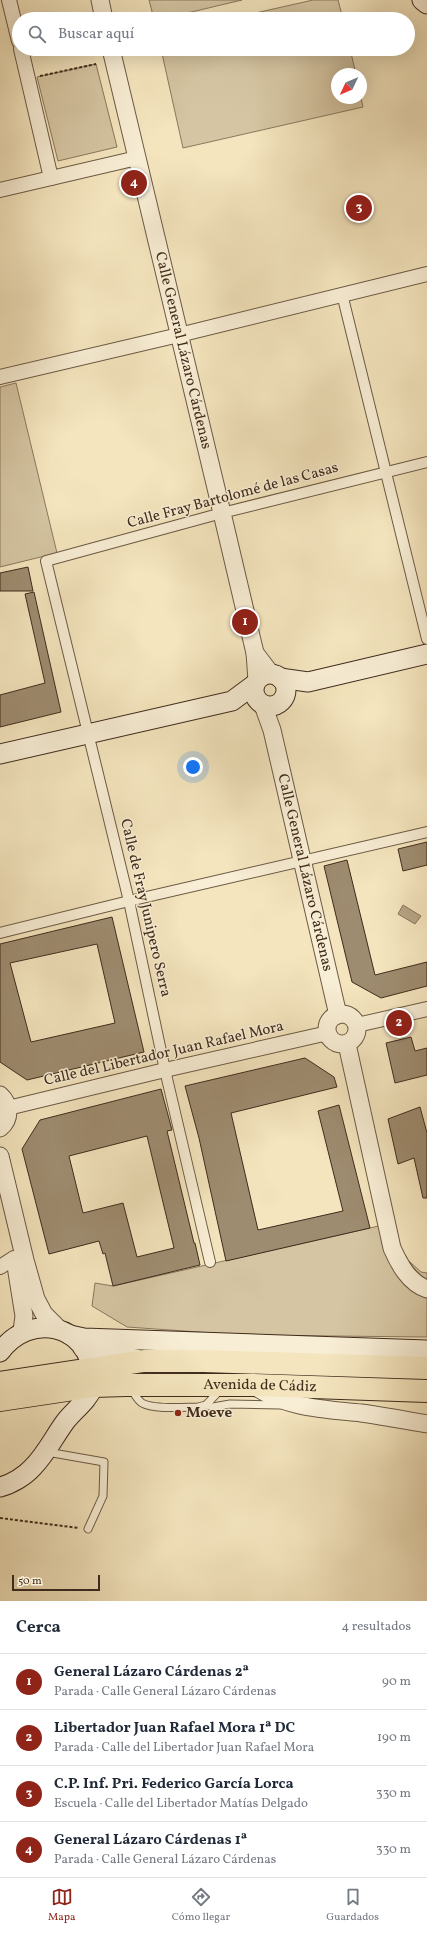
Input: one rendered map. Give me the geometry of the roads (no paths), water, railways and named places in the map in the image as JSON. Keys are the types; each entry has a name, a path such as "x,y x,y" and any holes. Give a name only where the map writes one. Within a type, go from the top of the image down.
{"main road":[{"path":"422,0 427,4"},
{"path":"0,754 236,699 271,702 308,682 427,654"},
{"path":"236,699 266,679 308,682"},
{"path":"266,679 286,686 271,702"},
{"path":"266,679 254,694 271,702"},
{"path":"0,1351 10,1339 22,1332 37,1328 50,1328 71,1338 92,1377 84,1400 65,1421 45,1452 33,1467 23,1476 0,1487"},
{"name":"Avenida de Cádiz","path":"71,1338 427,1350"},
{"name":"Avenida de Cádiz","path":"71,1338 91,1351 144,1360 427,1368"},
{"name":"Avenida de Cádiz","path":"308,1365 348,1360 382,1348"},
{"name":"Avenida de Cádiz","path":"1,1395 92,1377 144,1360"},
{"name":"Avenida de Cádiz","path":"92,1377 126,1385 253,1385 427,1391"}],"street":[{"path":"9,0 12,12"},
{"path":"100,0 103,12"},
{"path":"23,56 51,178"},
{"name":"Calle General Lázaro Cárdenas","path":"113,56 255,653 266,679"},
{"path":"0,190 137,158"},
{"path":"1,373 179,335 427,274"},
{"path":"342,294 427,639"},
{"name":"Calle Fray Bartolomé de las Casas","path":"46,561 222,513 427,462"},
{"name":"Calle de Fray Junipero Serra","path":"46,561 129,901 165,1070 210,1262"},
{"name":"Calle General Lázaro Cárdenas","path":"271,702 272,730 304,860 338,1015"},
{"path":"0,933 129,901 427,832"},
{"path":"357,1025 427,1008"},
{"path":"343,1014 352,1017 357,1025 357,1035 347,1044 337,1044 330,1038 328,1033 328,1024 330,1020 338,1015 343,1014"},
{"name":"Calle del Libertador Juan Rafael Mora","path":"4,1102 165,1070 328,1033"},
{"path":"347,1044 392,1248 400,1266 425,1288"},
{"path":"1,1129 8,1115 4,1102"},
{"path":"0,1156 36,1299 44,1314 71,1338"},
{"path":"0,1189 7,1262 23,1310 22,1332"},
{"path":"253,1385 276,1398 301,1406 427,1424"}],"lane":[{"path":"126,1385 142,1404 150,1406 198,1407 206,1405 213,1407 230,1404 301,1406"},
{"path":"206,1405 226,1385"},
{"path":"45,1452 104,1462 103,1496 88,1529"}],"place":[{"name":"General Lázaro Cárdenas 1ª","path":"134,183"},
{"name":"C.P. Inf. Pri. Federico García Lorca","path":"359,208"},
{"name":"General Lázaro Cárdenas 2ª","path":"245,622"},
{"name":"Libertador Juan Rafael Mora 1ª DC","path":"399,1023"},
{"name":"Moeve","path":"178,1413"}]}
